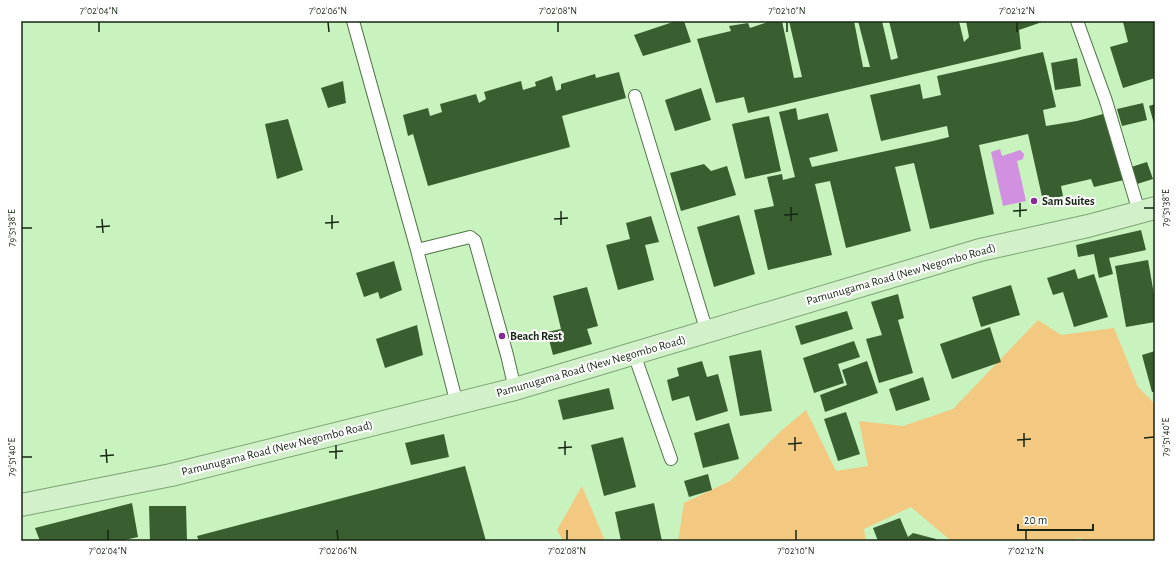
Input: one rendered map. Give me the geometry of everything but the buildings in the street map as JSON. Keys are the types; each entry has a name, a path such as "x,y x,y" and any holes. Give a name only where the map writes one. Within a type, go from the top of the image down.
{"main road":[{"name":"Pamunugama Road (New Negombo Road)","path":"21,505 171,475 515,389 980,250 1088,226 1147,210"}],"lane":[{"path":"353,21 417,250 456,404"},
{"path":"1077,21 1147,210"},
{"path":"635,96 707,332"},
{"path":"417,250 470,237 473,238 507,354 515,389"},
{"path":"634,354 671,459"}],"shaded area":[{"path":"1000,149 1002,156 1020,150 1024,154 1023,159 1017,161 1026,201 1003,206 991,152"},
{"path":"1038,320 1061,335 1114,328 1138,387 1155,404 1155,541 1082,541 1081,538 1068,541 951,541 911,507 864,529 866,541 678,541 684,503 730,481 782,430 806,410 836,471 868,466 859,421 903,426 953,409"},
{"path":"582,486 605,541 563,541 557,530"}],"place":[{"name":"Sam Suites","path":"1034,201"},
{"name":"Beach Rest","path":"502,336"}]}
